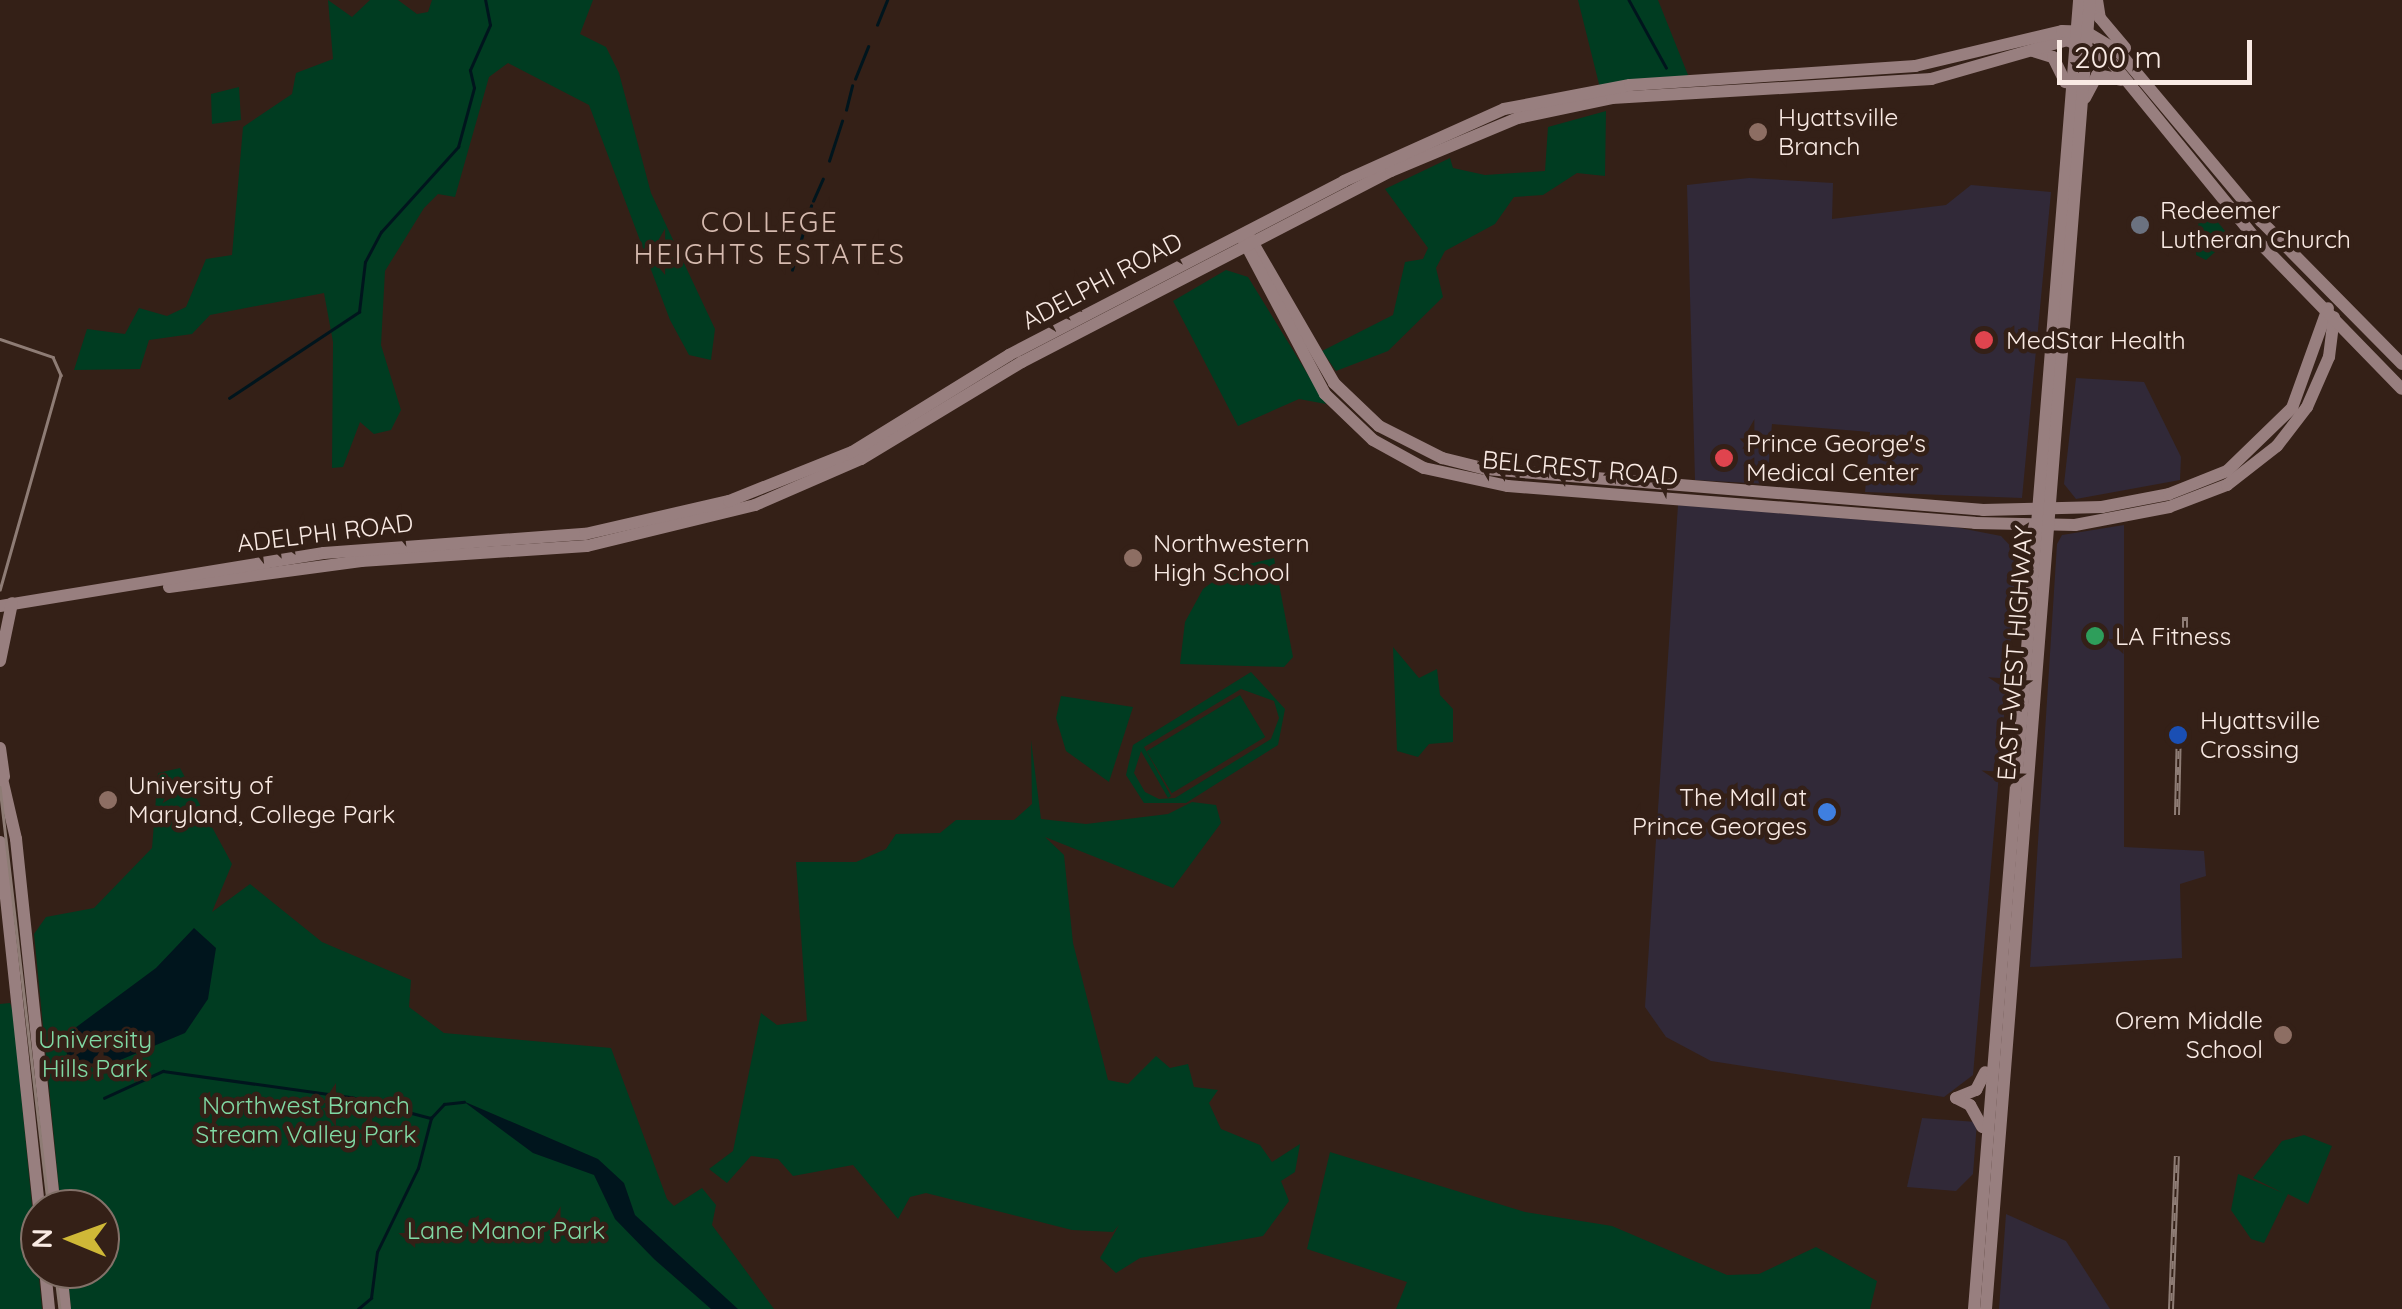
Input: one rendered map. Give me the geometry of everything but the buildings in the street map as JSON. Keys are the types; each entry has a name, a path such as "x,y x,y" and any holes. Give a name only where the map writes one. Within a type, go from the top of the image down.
{"main road":[{"name":"EAST-WEST HIGHWAY","path":"1974,1309 1992,1039 2040,520 2052,472 2075,175 2079,0"},
{"name":"EAST-WEST HIGHWAY","path":"1986,1309 2060,194 2080,36 2094,0"},
{"path":"2094,0 2100,18 2144,81"},
{"name":"ADELPHI ROAD","path":"155,585 324,553 585,534 758,492 852,452 1009,355 1434,150 1557,106 1912,81 2080,36"},
{"name":"ADELPHI ROAD","path":"6,605 155,585 587,546 755,505 861,460 1022,362 1221,260 1248,241 1457,127 1556,95 1915,66 2080,36"},
{"path":"2080,36 2112,46 2334,295 2402,364"},
{"path":"2080,36 2109,59 2330,317 2402,389"},
{"path":"2031,50 2053,57 2063,70 2064,156"},
{"path":"2075,175 2085,98 2097,75 2120,79 2158,119"},
{"path":"2060,194 2068,271"},
{"name":"BELCREST ROAD","path":"1248,241 1260,276 1336,407 1388,450 1441,474 1508,486 2040,520 2157,510 2217,490 2277,446 2312,400 2330,353 2330,317"},
{"name":"BELCREST ROAD","path":"1248,241 1334,383 1379,426 1442,458 1486,469 2040,520 2210,480 2254,452 2292,408 2330,317"},
{"path":"1221,260 1260,276"},
{"path":"2330,317 2334,295"},
{"path":"2330,353 2340,344 2359,345"},
{"path":"2292,408 2312,400"},
{"path":"2052,472 2062,500 2086,510"},
{"path":"0,661 6,605"},
{"path":"0,748 53,1189"},
{"path":"0,770 6,785"},
{"path":"0,842 37,1189"},
{"path":"1984,1135 1977,1112 1956,1098 1981,1083 1992,1039"}],"shaded area":[{"path":"1749,178 1833,183 1832,219 1946,205 1971,185 2051,192 2022,498 1865,492 1870,432 1772,424 1767,484 1695,480 1687,185"},
{"path":"2076,378 2144,382 2181,457 2180,480 2076,499 2064,484"},
{"path":"1678,505 1955,527 2001,536 2018,554 1973,1075 1944,1097 1711,1061 1666,1037 1645,1007"},
{"path":"2124,525 2124,847 2204,851 2206,876 2180,884 2182,958 2030,967 2057,544 2062,535"},
{"path":"1922,1118 1977,1122 1973,1174 1956,1191 1907,1187"},
{"path":"2006,1214 2066,1241 2110,1309 1999,1309"}],"green space":[{"path":"328,0 352,17 370,0 398,0 417,14 428,12 432,0 593,0 580,34 606,47 619,73 651,193 715,329 711,360 689,355 670,320 589,105 508,63 489,77 455,197 438,194 424,208 385,271 381,345 401,410 391,430 374,434 360,422 343,467 332,468 333,342 324,293 210,315 192,334 149,340 140,369 74,370 87,329 125,334 139,308 167,316 186,307 206,259 232,255 243,127 292,94 296,73 333,59"},
{"path":"1578,0 1658,0 1690,80 1600,88"},
{"path":"239,87 241,120 212,124 211,94"},
{"path":"1606,111 1605,176 1577,173 1543,195 1514,197 1495,224 1445,251 1436,268 1443,297 1388,351 1336,371 1322,351 1393,315 1405,262 1423,259 1428,248 1385,189 1450,158 1453,168 1485,175 1545,171 1548,127"},
{"path":"2200,201 2231,238 2206,260 2196,255"},
{"path":"1226,270 1248,277 1326,404 1299,399 1238,426 1173,301"},
{"path":"1274,558 1293,657 1284,667 1180,664 1185,622 1203,589 1232,568"},
{"path":"1393,647 1419,678 1437,669 1440,695 1453,709 1453,742 1429,744 1418,757 1397,751"},
{"path":"1251,672 1285,709 1278,745 1186,803 1144,803 1126,775 1133,745","holes":["1241,689 1274,701 1279,718 1271,739 1175,798 1159,799 1145,792 1134,773 1141,751 1168,798 1171,796 1144,747"]},
{"path":"1240,695 1265,737 1172,793 1147,751"},
{"path":"1061,696 1133,707 1109,782 1066,751 1056,718"},
{"path":"1031,740 1041,819 1086,824 1168,814 1192,802 1216,805 1221,823 1173,888 1045,837 1064,855 1073,943 1108,1080 1128,1084 1156,1056 1170,1068 1188,1064 1194,1087 1218,1090 1209,1103 1221,1129 1260,1145 1272,1162 1300,1144 1295,1172 1281,1181 1289,1201 1263,1236 1140,1258 1116,1273 1100,1258 1119,1225 1113,1232 1072,1230 926,1193 910,1197 898,1219 853,1165 793,1176 778,1159 751,1156 727,1183 709,1169 733,1151 761,1013 777,1025 807,1021 796,862 856,862 886,849 896,834 940,833 956,820 1014,820 1032,804"},
{"path":"180,768 232,864 212,912 250,884 322,942 411,980 409,1007 444,1033 611,1048 667,1199 674,1206 702,1188 716,1205 712,1225 774,1309 71,1309 69,1289 120,1289 120,1189 59,1189 34,934 46,917 94,908 152,848 158,773"},
{"path":"10,1003 13,1011 30,1189 20,1189 20,1289 40,1289 42,1309 0,1309 0,1004"},
{"path":"2304,1135 2332,1146 2308,1204 2288,1194 2264,1243 2251,1239 2231,1210 2238,1174 2283,1193 2253,1178 2282,1141"},
{"path":"1330,1152 1525,1212 1612,1226 1727,1275 1759,1274 1816,1247 1877,1281 1870,1309 1396,1309 1407,1282 1307,1249"}],"water":[{"path":"194,928 216,948 208,999 185,1033 113,1063 71,1070 65,1046 71,1031 156,968"},
{"path":"463,1101 598,1159 624,1183 635,1215 738,1309 711,1309 654,1259 615,1219 594,1175 533,1153"}],"waterway":[{"path":"229,398 359,312 365,262 381,232 458,147 474,88 470,70 490,25 485,0"},
{"path":"877,25 887,0"},
{"path":"1629,0 1666,67"},
{"path":"855,79 868,46"},
{"path":"846,110 852,86"},
{"path":"829,161 842,121"},
{"path":"813,201 823,179"},
{"path":"792,270 811,206"},
{"path":"104,1098 163,1071 351,1097 431,1118"},
{"path":"358,1309 371,1298 377,1252 418,1168 431,1118 444,1104 464,1102"}],"tram line":[{"path":"0,339 53,357 61,375 0,590"},
{"path":"0,787 47,1189"},
{"path":"58,1289 60,1309"}],"railway":[{"path":"2185,617 2185,629"},
{"path":"2177,815 2179,728"},
{"path":"2171,1309 2177,1156"}],"place":[{"name":"Hyattsville Branch","path":"1758,132"},
{"name":"Redeemer Lutheran Church","path":"2140,225"},
{"name":"MedStar Health","path":"1984,340"},
{"name":"Prince George's Medical Center","path":"1724,458"},
{"name":"Northwestern High School","path":"1133,558"},
{"name":"LA Fitness","path":"2095,636"},
{"name":"Hyattsville Crossing","path":"2178,735"},
{"name":"University of Maryland, College Park","path":"108,800"},
{"name":"The Mall at Prince Georges","path":"1827,812"},
{"name":"Orem Middle School","path":"2283,1035"}],"district":[{"name":"COLLEGE HEIGHTS ESTATES","path":"770,238"}],"park label":[{"name":"University Hills Park","path":"95,1054"},
{"name":"Northwest Branch Stream Valley Park","path":"306,1120"},
{"name":"Lane Manor Park","path":"506,1230"}]}
